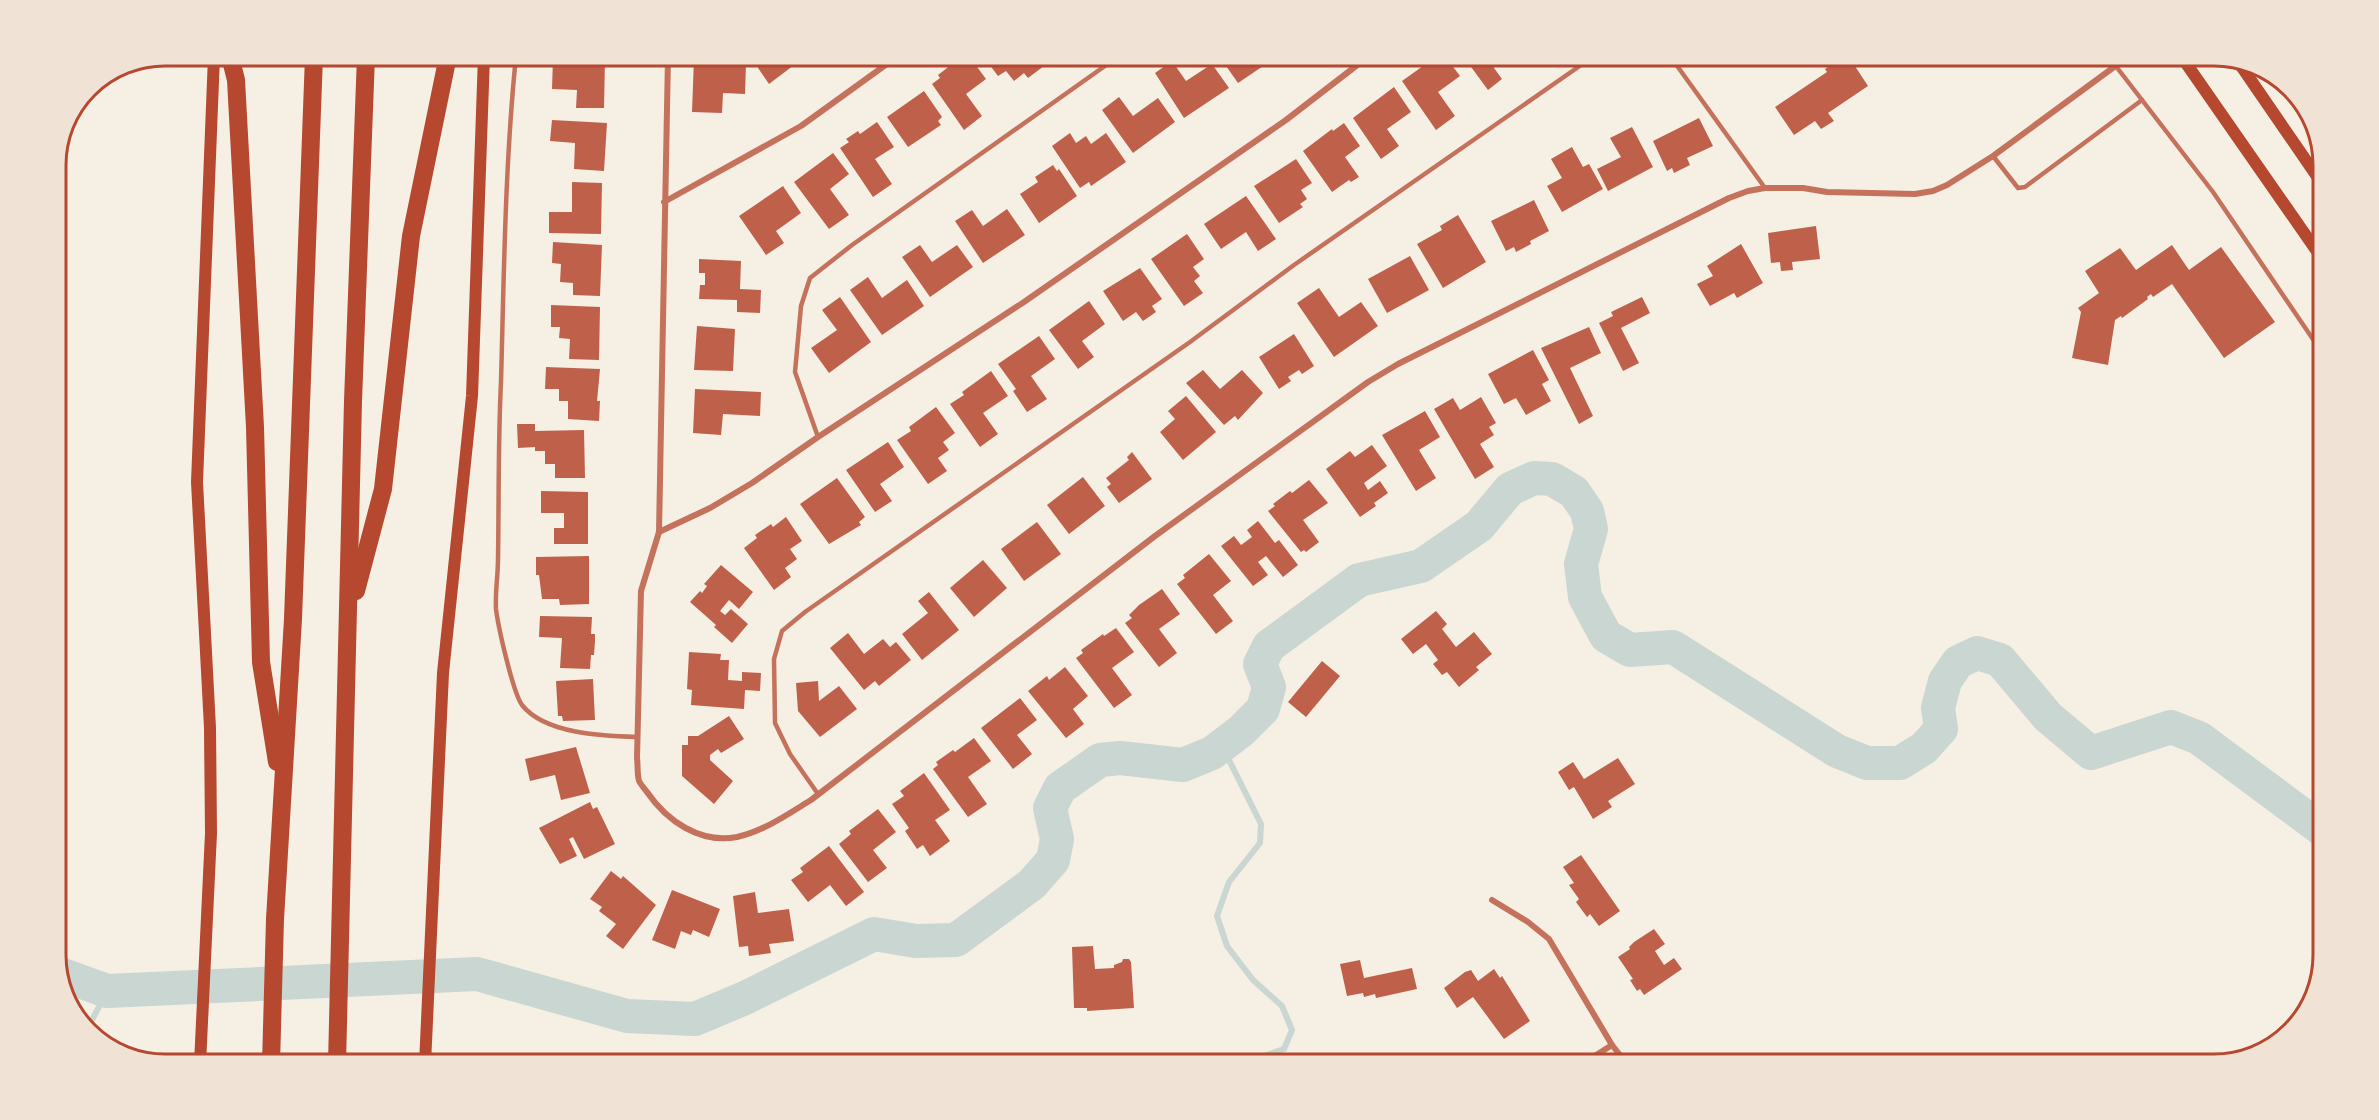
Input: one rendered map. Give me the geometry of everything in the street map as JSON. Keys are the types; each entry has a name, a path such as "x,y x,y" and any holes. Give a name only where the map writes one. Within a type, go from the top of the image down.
{"highway":[{"path":"232,66 236,80 255,427 261,662 282,793"},
{"path":"271,1054 275,919 293,619 315,66"},
{"path":"337,1054 353,389 366,66"},
{"path":"349,618 383,489 411,236 446,66"}],"main road":[{"path":"200,1054 211,833 210,728 197,482 214,66"},
{"path":"426,1054 443,673 472,396 484,66"},
{"path":"2188,66 2313,246"},
{"path":"2244,71 2313,172"}],"street":[{"path":"668,66 659,532 641,591 637,737 639,780 657,807 675,822 694,832 714,837 735,837 757,831 818,794 1155,536 1368,382 1398,364 1729,198 1748,191 1765,188 1803,188 1827,192 1904,194 1932,191 1947,186 1993,156 2114,66"},
{"path":"664,202 801,126 884,66"},
{"path":"659,532 710,508 752,483 1024,302 1257,141 1356,66"},
{"path":"1492,900 1528,922 1550,939 1619,1054"},
{"path":"1598,1054 1612,1045"}],"lane":[{"path":"515,66 506,231 497,474 496,608 502,645 520,703 529,713 584,735 637,737"},
{"path":"818,437 795,372 801,306 810,278 861,238 1105,66"},
{"path":"818,794 790,754 775,723 774,659 782,631 805,612 1190,342 1294,265 1580,66"},
{"path":"1677,66 1765,188"},
{"path":"2116,66 2213,192 2313,339"},
{"path":"1993,156 2018,188 2025,187 2142,100"}],"building":[{"path":"553,66 605,66 604,108 576,108 577,90 552,89"},
{"path":"694,66 746,66 745,94 723,93 722,113 692,112"},
{"path":"757,66 793,66 769,84"},
{"path":"950,66 976,66 986,79 966,94 982,116 964,130 932,84 940,78 938,75"},
{"path":"990,66 1044,66 1028,78 1024,73 1014,81 1006,71 998,76"},
{"path":"1165,66 1176,66 1186,81 1209,66 1213,66 1229,88 1184,118 1155,73"},
{"path":"1226,66 1263,66 1238,83"},
{"path":"1423,66 1452,66 1460,76 1438,92 1455,116 1436,130 1402,81"},
{"path":"1470,66 1493,66 1502,79 1488,90"},
{"path":"1830,66 1855,66 1868,86 1828,113 1834,121 1821,129 1815,121 1794,135 1775,107 1827,72 1825,69"},
{"path":"1394,87 1411,112 1387,129 1399,146 1381,159 1353,118"},
{"path":"924,91 942,117 938,121 941,125 908,147 887,117"},
{"path":"1119,97 1133,116 1158,98 1175,122 1133,153 1102,110"},
{"path":"1699,118 1713,146 1687,158 1690,165 1674,173 1672,168 1667,171 1653,141"},
{"path":"552,120 607,123 604,171 574,169 575,143 550,141"},
{"path":"877,122 894,147 875,159 892,184 873,197 840,148 849,142 846,139 858,131 860,134"},
{"path":"1344,123 1360,146 1345,157 1359,177 1351,182 1349,180 1332,192 1303,151 1332,129 1333,131"},
{"path":"1632,127 1653,167 1608,191 1597,169 1621,157 1610,138"},
{"path":"1070,133 1076,143 1086,136 1091,144 1106,133 1126,162 1091,186 1089,182 1080,188 1052,146"},
{"path":"1572,147 1583,167 1589,164 1603,189 1562,212 1547,186 1562,178 1551,159"},
{"path":"833,153 849,174 830,189 849,215 829,229 794,182"},
{"path":"1296,159 1312,183 1301,190 1307,199 1300,204 1303,207 1279,223 1254,186"},
{"path":"1053,165 1057,171 1059,169 1077,196 1039,223 1020,194 1038,182 1035,177"},
{"path":"572,182 602,183 601,234 549,233 549,212 572,212"},
{"path":"783,186 801,213 776,231 784,243 766,255 739,216"},
{"path":"1246,196 1276,239 1258,251 1246,232 1221,249 1204,224"},
{"path":"1534,200 1549,231 1516,252 1514,247 1506,251 1491,221"},
{"path":"1007,209 1025,235 983,263 955,221 972,210 983,226"},
{"path":"1458,215 1486,262 1443,288 1417,244 1442,230 1440,226"},
{"path":"1816,226 1820,259 1792,262 1793,270 1781,271 1780,262 1771,263 1768,233"},
{"path":"1187,234 1204,259 1193,267 1200,276 1194,281 1203,293 1184,306 1151,259"},
{"path":"553,242 602,245 600,296 573,295 573,283 560,282 561,264 552,263"},
{"path":"1741,244 1763,283 1737,298 1734,293 1710,306 1697,284 1713,276 1707,266"},
{"path":"920,245 932,262 957,245 973,267 930,297 902,257"},
{"path":"2172,245 2189,270 2221,247 2275,322 2224,358 2172,284 2153,297 2151,294 2147,297 2148,299 2122,318 2121,316 2115,320 2108,365 2072,358 2081,312 2078,308 2099,293 2085,271 2120,248 2136,270"},
{"path":"1410,256 1429,290 1387,313 1368,279"},
{"path":"699,259 741,261 740,289 761,290 760,313 737,312 737,300 699,299 700,285 705,285 705,273 699,273"},
{"path":"1140,268 1162,299 1152,306 1156,312 1143,321 1136,312 1123,321 1103,291"},
{"path":"868,277 882,298 907,280 924,306 882,335 850,290"},
{"path":"1319,288 1339,317 1361,302 1378,326 1334,357 1297,303"},
{"path":"840,297 871,342 829,373 811,348 837,330 822,310"},
{"path":"1642,297 1650,313 1621,328 1639,363 1623,371 1599,323 1613,316 1611,312"},
{"path":"1089,301 1105,324 1082,341 1094,357 1078,369 1049,330"},
{"path":"551,305 600,307 599,360 569,359 570,339 559,338 560,327 551,327"},
{"path":"697,326 735,329 733,371 694,370"},
{"path":"1589,327 1601,353 1570,368 1593,416 1579,424 1541,348"},
{"path":"1294,334 1314,366 1302,374 1299,370 1288,377 1291,381 1279,389 1259,357"},
{"path":"1039,336 1055,359 1031,376 1047,399 1027,412 1013,391 1016,389 998,364"},
{"path":"1533,350 1549,380 1542,384 1551,401 1526,415 1516,398 1504,404 1488,374"},
{"path":"546,367 600,369 597,401 600,401 599,421 568,419 568,401 559,401 559,389 545,389"},
{"path":"1203,370 1220,389 1242,370 1263,393 1238,420 1235,416 1224,425 1186,383"},
{"path":"991,371 1008,396 983,413 998,434 980,447 950,404 964,395 962,392"},
{"path":"695,389 761,392 760,416 723,414 721,435 693,433"},
{"path":"1186,396 1216,432 1183,460 1160,432 1175,419 1168,411"},
{"path":"1481,397 1496,423 1489,427 1494,435 1480,444 1494,467 1475,479 1434,409 1453,398 1460,410"},
{"path":"936,407 955,433 943,442 949,450 938,458 947,471 928,484 897,440 911,431 909,427"},
{"path":"1425,411 1440,437 1419,450 1436,478 1416,491 1382,435"},
{"path":"517,424 535,424 535,431 584,430 585,478 555,478 555,464 545,464 545,451 535,451 535,447 518,448"},
{"path":"888,442 904,467 880,484 892,501 875,512 846,470"},
{"path":"1372,445 1387,466 1364,483 1368,490 1380,481 1388,493 1374,503 1376,506 1360,517 1326,469 1350,451 1355,457"},
{"path":"1132,452 1152,479 1119,503 1107,487 1111,484 1106,478 1129,460 1127,457"},
{"path":"1083,477 1105,506 1069,534 1047,505"},
{"path":"837,478 865,517 859,522 861,525 829,544 800,504"},
{"path":"1309,480 1328,503 1303,520 1319,542 1306,552 1304,550 1301,552 1268,511 1275,506 1273,504 1290,491 1292,493"},
{"path":"541,491 588,492 588,544 554,544 554,528 564,528 564,513 541,513"},
{"path":"786,517 802,541 790,549 797,559 785,568 791,577 774,590 744,548 757,538 755,535 771,524 773,527"},
{"path":"1258,521 1275,543 1279,540 1298,565 1283,577 1266,556 1258,562 1268,575 1253,586 1221,546 1234,536 1241,545 1252,537 1247,530"},
{"path":"1037,522 1061,554 1024,581 1001,549"},
{"path":"1209,554 1231,581 1213,595 1233,621 1216,634 1177,584 1185,578 1183,575"},
{"path":"589,556 589,604 560,605 559,599 542,599 539,575 536,575 536,557"},
{"path":"983,560 1007,588 974,617 950,588"},
{"path":"721,565 753,592 739,609 729,600 720,611 725,615 731,609 748,624 732,643 690,602 700,591 702,593 707,586 704,584"},
{"path":"1162,589 1180,614 1159,629 1177,653 1159,667 1125,623 1132,618 1129,615 1139,605"},
{"path":"929,592 959,630 922,660 902,634 928,613 918,601"},
{"path":"1436,611 1447,624 1442,629 1456,647 1474,632 1492,654 1476,667 1479,670 1459,687 1447,672 1442,675 1433,664 1438,660 1426,644 1413,654 1401,639"},
{"path":"540,616 592,617 591,634 595,634 595,641 590,669 560,668 562,638 539,637"},
{"path":"1116,628 1134,652 1112,668 1132,695 1114,708 1076,658 1083,653 1081,650 1103,634 1104,636"},
{"path":"848,633 864,654 883,639 890,647 896,642 911,660 879,686 875,681 864,690 830,648"},
{"path":"689,652 721,654 720,660 729,660 728,680 742,681 742,672 761,673 760,691 745,690 744,709 691,705 692,690 687,689"},
{"path":"1322,661 1340,676 1306,717 1288,702"},
{"path":"1065,667 1088,696 1073,709 1084,724 1066,738 1028,691 1047,676 1049,680"},
{"path":"593,679 595,720 563,721 562,716 558,716 556,681"},
{"path":"818,681 819,701 839,686 857,709 820,737 798,711 796,683"},
{"path":"1020,698 1037,720 1017,735 1032,754 1013,769 981,728"},
{"path":"729,716 744,739 721,753 718,749 710,755 710,760 733,781 714,804 682,776 682,745 688,745 688,736 698,736"},
{"path":"974,738 991,761 968,777 987,804 968,817 933,769 938,765 936,762"},
{"path":"576,747 590,793 561,800 555,775 530,781 525,759"},
{"path":"1618,758 1635,784 1608,801 1612,807 1593,819 1574,787 1569,790 1558,772 1573,762 1584,779"},
{"path":"924,773 950,810 935,820 950,841 930,856 923,845 917,849 905,831 909,828 892,804 904,796 900,791"},
{"path":"590,802 593,809 597,807 615,844 584,859 573,837 569,839 577,856 560,864 539,828"},
{"path":"878,809 896,832 873,850 887,868 868,882 839,844 851,834 849,831"},
{"path":"829,846 864,892 846,906 830,885 808,902 791,880 803,872 800,868"},
{"path":"1581,855 1620,911 1599,926 1590,914 1587,917 1576,902 1579,899 1569,885 1574,883 1563,867"},
{"path":"611,871 621,879 623,876 656,905 623,949 606,936 616,924 599,911 602,907 590,899"},
{"path":"672,890 720,909 709,937 693,930 691,935 681,931 675,949 652,940"},
{"path":"755,892 758,913 789,909 794,941 769,944 771,953 749,956 748,946 739,947 733,896"},
{"path":"1654,929 1665,944 1655,951 1664,965 1674,958 1682,969 1644,995 1640,989 1637,991 1630,980 1633,979 1618,957 1630,949 1629,947 1634,942"},
{"path":"1093,946 1095,969 1114,968 1114,965 1122,962 1123,959 1129,959 1131,962 1134,1008 1087,1011 1087,1008 1074,1008 1072,947"},
{"path":"1360,960 1364,978 1412,968 1417,989 1376,998 1375,994 1364,997 1363,993 1347,996 1340,964"},
{"path":"1494,969 1500,978 1502,976 1530,1021 1504,1039 1473,997 1457,1008 1444,988 1465,972 1471,970 1478,981"}],"waterway":[{"path":"69,977 107,991 477,974 627,1016 695,1019 745,998 874,934 916,941 956,940 1032,884 1053,860 1057,839 1050,808 1060,788 1100,760 1120,758 1183,765 1212,753 1241,731 1263,709 1269,687 1260,664 1269,646 1359,580 1421,566 1479,526 1510,489 1534,478 1552,479 1574,492 1587,511 1591,529 1581,564 1585,597 1606,636 1630,650 1673,647 1837,751 1867,763 1900,763 1924,748 1941,729 1938,708 1945,681 1958,662 1977,653 2000,660 2048,717 2091,753 2171,727 2199,738 2313,823"},
{"path":"1222,746 1261,824 1260,843 1229,882 1217,916 1227,946 1253,980 1282,1006 1292,1030 1284,1049 1270,1054"},
{"path":"92,1021 107,991"}]}
